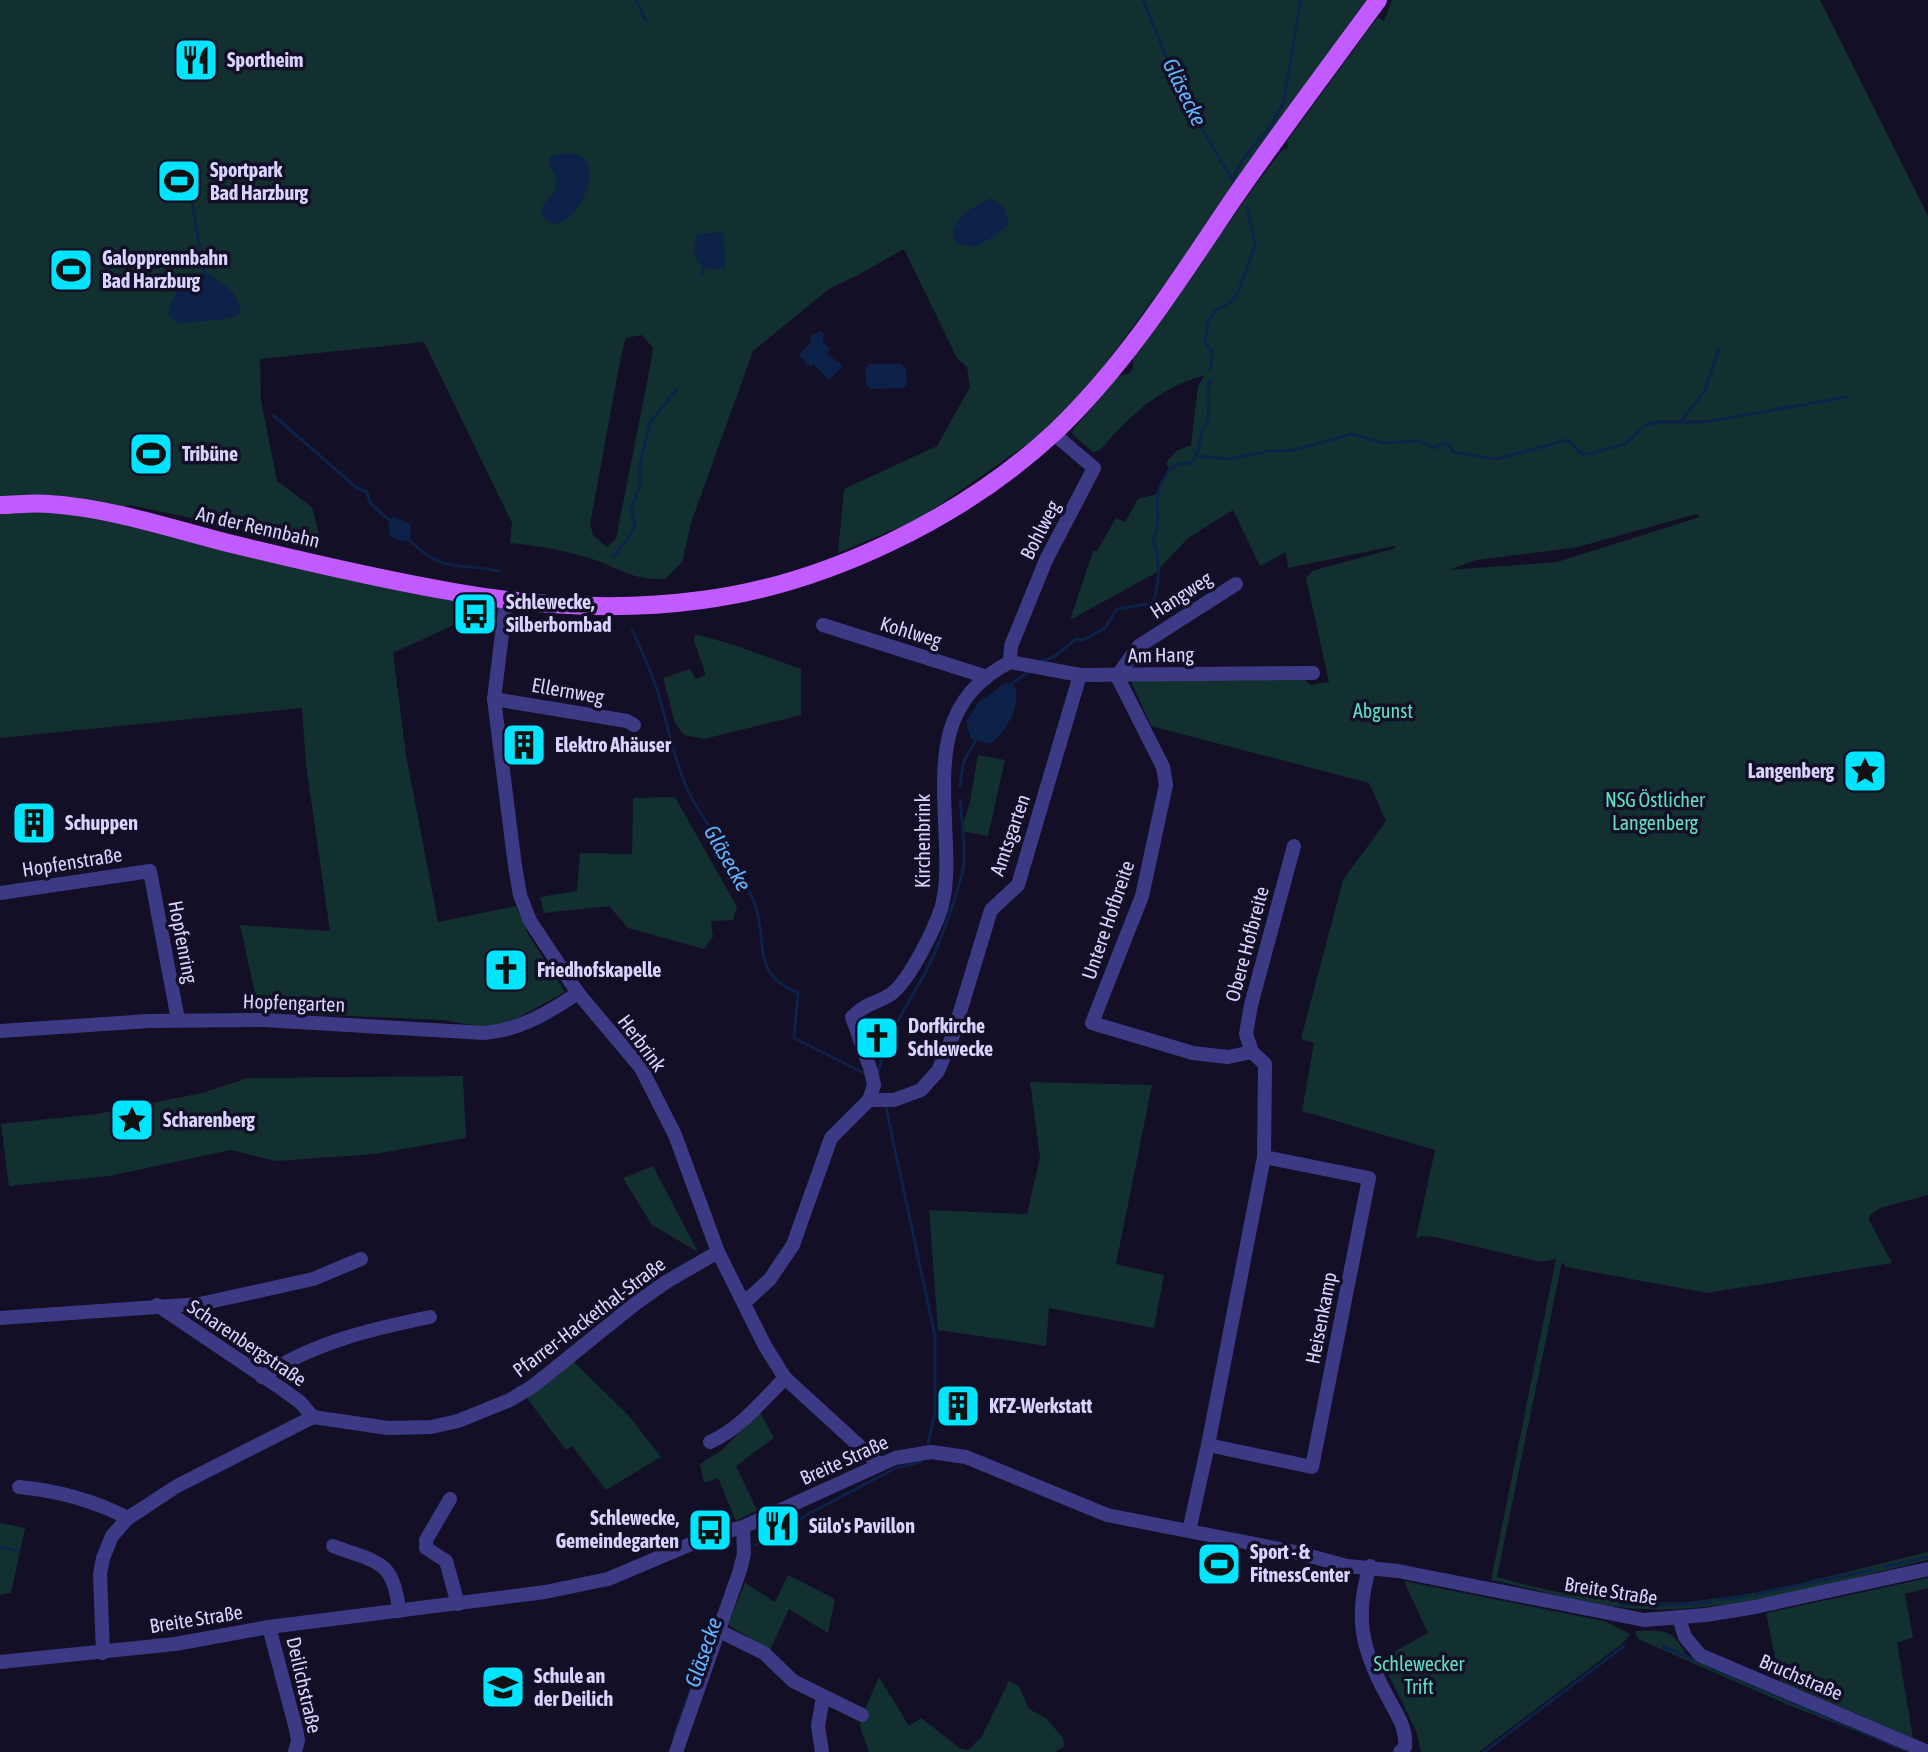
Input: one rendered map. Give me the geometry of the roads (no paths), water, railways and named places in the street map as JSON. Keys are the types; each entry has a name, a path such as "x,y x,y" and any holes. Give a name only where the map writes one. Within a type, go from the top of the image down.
{"main road":[{"name":"An der Rennbahn","path":"0,505 49,503 101,512 265,552 506,601 668,604 743,593 841,564 930,521 976,492 1053,433 1130,349 1234,198 1378,0"}],"street":[{"name":"Bohlweg","path":"1017,662 1011,646 1046,560 1094,468 1053,433"},
{"name":"Hangweg","path":"1117,676 1139,646 1236,584"},
{"name":"Herbrink","path":"506,601 494,699 520,895 541,940 578,993 641,1068 675,1135 718,1252 765,1346 785,1378 879,1464"},
{"name":"Kohlweg","path":"823,625 987,677"},
{"name":"Am Hang","path":"1017,662 1080,675 1313,673"},
{"name":"Kirchenbrink","path":"744,1303 770,1279 793,1245 831,1138 881,1100 852,1017 865,1005 890,995 908,977 941,908 946,882 943,788 949,729 959,706 987,677 1017,662"},
{"name":"Amtsgarten","path":"881,1100 921,1090 938,1071 953,1035 991,910 1018,885 1080,675"},
{"name":"Untere Hofbreite","path":"1117,676 1163,767 1166,785 1142,896 1092,1023 1193,1053 1228,1057 1252,1052"},
{"name":"Ellernweg","path":"494,699 627,721 634,725"},
{"name":"Obere Hofbreite","path":"1252,1052 1246,1034 1251,1005 1294,846"},
{"name":"Hopfenstraße","path":"0,893 150,871"},
{"name":"Hopfenring","path":"150,871 178,1020"},
{"name":"Hopfengarten","path":"0,1031 178,1020 263,1020 484,1033 509,1030 531,1021 578,993"},
{"path":"1189,1531 1264,1157 1265,1064 1252,1052"},
{"name":"Heisenkamp","path":"1208,1445 1312,1467 1369,1178 1264,1157"},
{"name":"Pfarrer-Hackethal-Straße","path":"313,1417 388,1428 431,1427 471,1416 510,1400 533,1386 645,1297 718,1252"},
{"name":"Scharenbergstraße","path":"0,1318 200,1304 313,1279 361,1259"},
{"name":"Scharenbergstraße","path":"157,1305 300,1402 313,1417"},
{"path":"262,1377 283,1363 364,1331 430,1317"},
{"path":"710,1442 743,1419 785,1378"},
{"path":"103,1653 100,1574 112,1536 128,1518 177,1486 313,1417"},
{"name":"Breite Straße","path":"0,1662 175,1644 269,1627 545,1592 608,1579 710,1536 743,1527 879,1464 904,1455 931,1452 957,1454 1107,1515 1295,1552 1322,1552 1349,1557 1370,1566 1633,1618 1679,1618 1755,1607 1928,1569"},
{"path":"19,1487 60,1491 99,1503 128,1518"},
{"path":"450,1499 426,1540 426,1548 446,1561 458,1604"},
{"path":"676,1752 744,1554 743,1527"},
{"path":"333,1546 389,1572 396,1585 399,1611"},
{"path":"1370,1566 1360,1605 1364,1645 1373,1671 1405,1732 1405,1747 1400,1752"},
{"name":"Bruchstraße","path":"1679,1618 1685,1637 1700,1655 1928,1752"},
{"name":"Deilichstraße","path":"269,1627 296,1729 298,1740 295,1752"},
{"path":"717,1630 764,1653 793,1681 862,1715"},
{"path":"822,1752 818,1726 823,1697"}],"water":[{"path":"556,154 576,154 586,162 590,175 580,204 571,216 560,223 550,222 541,212 555,191 556,177 548,162"},
{"path":"991,198 1004,207 1009,224 975,247 957,244 952,235 958,221"},
{"path":"723,232 726,268 712,270 698,263 694,252 697,234"},
{"path":"208,273 233,292 241,308 239,314 232,318 177,324 168,314 173,298 187,283"},
{"path":"821,331 823,342 830,349 827,354 843,366 829,380 799,355 811,342 811,335"},
{"path":"869,364 901,364 906,369 907,384 903,388 870,389 866,384 865,368"},
{"path":"395,517 410,524 411,537 400,541 389,534 389,519"},
{"path":"1005,683 1012,683 1017,699 1007,725 990,744 971,739 966,722 978,703"}],"waterway":[{"path":"636,0 646,21"},
{"name":"Gläsecke","path":"1143,0 1182,95 1233,181"},
{"path":"1233,181 1241,161 1269,128 1283,104 1301,0"},
{"name":"Gläsecke","path":"191,196 205,279"},
{"name":"Gläsecke","path":"1210,370 1213,354 1205,342 1208,321 1214,312 1231,302 1238,293 1255,245 1247,206"},
{"path":"702,273 705,262"},
{"path":"1681,421 1704,392 1719,349"},
{"name":"Gläsecke","path":"1038,663 1055,656 1076,639 1083,640 1105,628 1117,609 1153,603 1158,572 1153,542 1158,523 1157,494 1170,469 1191,463 1199,448 1208,420 1210,380"},
{"path":"613,557 635,525 631,509 640,486 640,464 650,423 677,389"},
{"path":"1196,456 1229,459 1294,450 1352,434 1384,443 1417,441 1435,448 1443,443 1449,444 1453,452 1496,459 1567,440 1583,454 1588,454 1625,444 1646,425 1657,422 1705,422 1847,397"},
{"name":"Gläsecke","path":"273,415 357,488 367,492 370,503 390,521"},
{"name":"Gläsecke","path":"407,538 440,562 499,571"},
{"name":"Gläsecke","path":"632,629 658,692 686,786 754,902 766,966 782,985 798,993 794,1038 866,1074"},
{"name":"Gläsecke","path":"1010,685 1029,671"},
{"name":"Gläsecke","path":"960,787 963,763 976,739"},
{"name":"Gläsecke","path":"878,1073 892,1034 936,950 959,886 964,861 960,800"},
{"name":"Gläsecke","path":"885,1103 935,1336 935,1413 928,1443"},
{"name":"Gläsecke","path":"755,1545 896,1468 921,1462"},
{"path":"0,1547 18,1551"},
{"path":"1884,1567 1928,1557"},
{"path":"1756,1594 1872,1570"},
{"path":"1718,1600 1751,1595"},
{"path":"1621,1604 1711,1602"},
{"path":"1484,1752 1624,1646"},
{"path":"1662,1646 1699,1662"},
{"name":"Gläsecke","path":"674,1737 703,1654"},
{"path":"1706,1665 1909,1752"}],"place":[{"name":"Sportheim","path":"196,60"},
{"name":"Sportpark Bad Harzburg","path":"179,181"},
{"name":"Galopprennbahn Bad Harzburg","path":"71,270"},
{"name":"Tribüne","path":"151,454"},
{"name":"Schlewecke, Silberbornbad","path":"475,614"},
{"name":"Elektro Ahäuser","path":"524,745"},
{"name":"Langenberg","path":"1865,771"},
{"name":"Schuppen","path":"34,823"},
{"name":"Friedhofskapelle","path":"506,970"},
{"name":"Dorfkirche Schlewecke","path":"877,1038"},
{"name":"Scharenberg","path":"132,1120"},
{"name":"KFZ-Werkstatt","path":"958,1406"},
{"name":"Sülo's Pavillon","path":"778,1526"},
{"name":"Schlewecke, Gemeindegarten","path":"710,1530"},
{"name":"Sport - & FitnessCenter","path":"1219,1564"},
{"name":"Schule an der Deilich","path":"503,1687"}],"park label":[{"name":"Abgunst","path":"1383,711"},
{"name":"NSG Östlicher Langenberg","path":"1655,812"},
{"name":"Schlewecker Trift","path":"1419,1676"}]}
